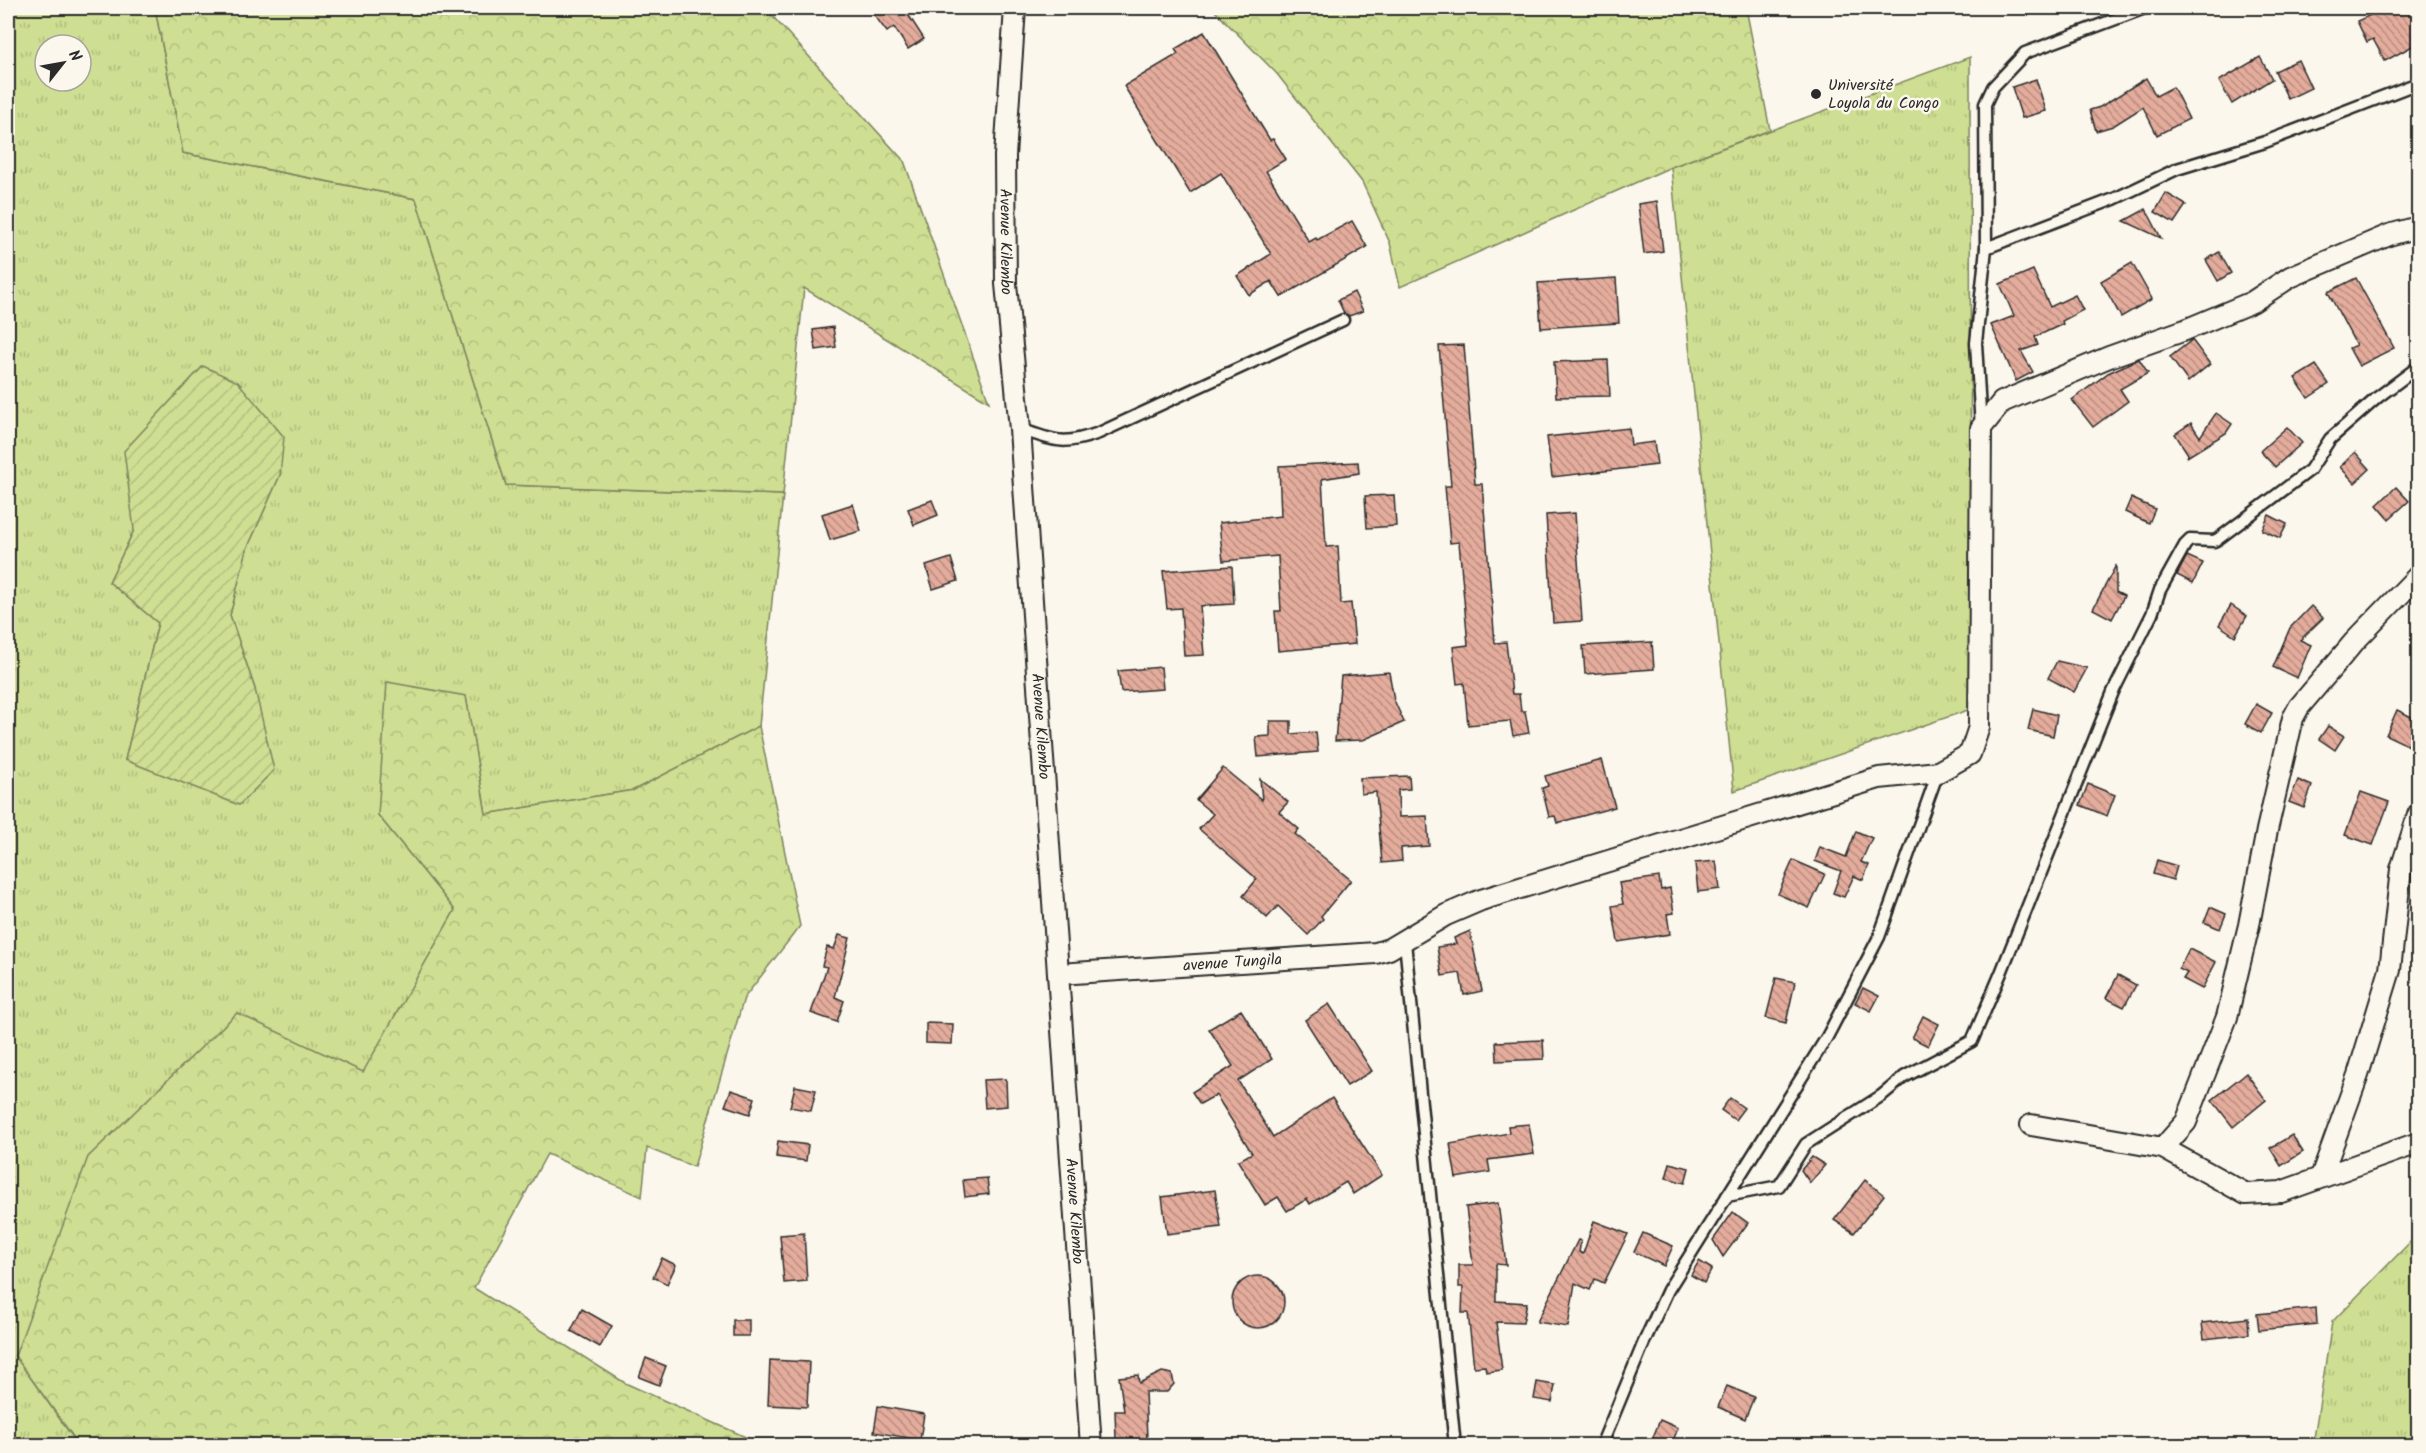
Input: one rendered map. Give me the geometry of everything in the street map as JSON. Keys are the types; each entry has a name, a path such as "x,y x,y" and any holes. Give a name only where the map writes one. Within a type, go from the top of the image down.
{"street":[{"name":"Avenue Kilembo","path":"1015,8 1005,156 1006,284 1020,429 1091,1446"},
{"path":"1938,772 1970,754 1979,726 1981,428 2002,402 2109,357 2214,318 2252,302 2290,277 2390,235 2418,227"},
{"path":"2163,1148 2186,1122 2227,1017 2293,718 2299,707 2354,642 2418,576"},
{"name":"avenue Tungila","path":"1059,974 1376,953 1405,942 1446,915 1481,900 1879,778 1938,772"},
{"path":"2321,1177 2358,1075 2390,970 2401,869 2418,815"},
{"path":"2031,1125 2163,1148 2246,1194 2281,1192 2418,1143"}],"lane":[{"path":"1981,428 1976,344 1986,248 1985,104 1993,87 2025,53 2145,8"},
{"path":"1986,248 2114,199 2177,170 2265,142 2418,83"},
{"path":"1020,429 1055,441 1076,442 1343,320"},
{"path":"1727,1196 1779,1186 1806,1144 1881,1096 1904,1077 1972,1041 2113,692 2152,614 2160,590 2185,544 2190,540 2214,541 2218,539 2310,470 2330,439 2378,397 2418,367"},
{"path":"1601,1446 1668,1290 1827,1037 1879,937 1938,772"},
{"path":"1405,942 1455,1446"}],"green space":[{"path":"8,8 155,8 183,153 416,199 506,485 783,495 759,726 634,790 486,814 466,697 378,815 455,910 363,1073 237,1014 15,1356 79,1446 8,1445","holes":["280,475 247,549 230,615 255,689 125,760 158,623 109,582 134,530"]},
{"path":"155,8 765,8 904,161 989,402 804,288 783,495 506,485 416,199 183,153"},
{"path":"1212,8 1746,8 1770,130 1671,167 1400,287 1390,243 1362,182 1277,74"},
{"path":"1970,57 1971,709 1734,791 1671,167"},
{"path":"203,366 238,382 284,437 280,475 247,549 230,615 255,689 274,770 239,805 125,760 158,623 109,582 134,530 124,451"},
{"path":"387,682 466,696 486,814 634,790 759,726 800,926 744,998 694,1167 647,1148 642,1197 547,1154 474,1288 625,1383 750,1439 828,1439 887,1445 79,1445 15,1356 88,1157 237,1013 363,1072 455,910 378,815"},
{"path":"2418,1234 2418,1445 2313,1445 2332,1322"}],"building":[{"path":"869,8 904,8 924,39 908,49 894,27 887,32"},
{"path":"2386,8 2389,15 2403,8 2418,8 2418,43 2385,61 2373,39 2367,42 2357,21"},
{"path":"1204,32 1270,140 1273,139 1286,159 1266,171 1309,242 1352,221 1367,247 1281,297 1271,281 1249,295 1237,276 1271,254 1221,173 1190,193 1124,86 1178,54 1175,49"},
{"path":"2260,57 2272,79 2232,104 2219,81"},
{"path":"2298,60 2311,88 2288,99 2275,71"},
{"path":"2146,78 2156,96 2173,87 2189,119 2157,135 2143,107 2113,126 2096,131 2090,110 2100,107"},
{"path":"2036,79 2046,111 2022,118 2012,87"},
{"path":"2166,193 2186,205 2174,223 2155,212"},
{"path":"1657,201 1663,251 1644,254 1638,204"},
{"path":"2146,209 2161,238 2124,221"},
{"path":"2219,252 2231,273 2218,281 2206,260"},
{"path":"2132,263 2152,299 2121,317 2101,281"},
{"path":"2033,270 2050,307 2075,295 2083,310 2062,321 2063,324 2035,337 2038,345 2021,351 2033,372 2016,381 1991,325 2014,316 2000,284"},
{"path":"1616,278 1619,323 1541,328 1538,283"},
{"path":"2356,278 2394,348 2359,366 2349,348 2356,345 2328,292"},
{"path":"1354,292 1363,311 1349,316 1344,313 1338,300"},
{"path":"833,327 836,347 816,350 813,330"},
{"path":"2192,340 2210,364 2188,382 2170,357"},
{"path":"1464,345 1475,484 1482,484 1495,643 1506,642 1512,694 1519,694 1521,711 1525,711 1529,733 1513,736 1510,721 1468,725 1464,683 1457,684 1453,647 1468,645 1459,542 1450,543 1445,486 1451,486 1439,346"},
{"path":"2139,359 2148,373 2120,389 2128,401 2093,427 2072,400 2108,373"},
{"path":"1608,360 1610,396 1556,397 1554,362"},
{"path":"2316,365 2329,384 2308,398 2295,378"},
{"path":"2216,413 2232,424 2226,433 2187,457 2188,454 2175,434 2191,423 2200,437"},
{"path":"2287,427 2302,443 2275,467 2260,451"},
{"path":"1629,428 1631,445 1654,442 1657,465 1552,477 1547,437"},
{"path":"2355,452 2370,469 2355,483 2340,467"},
{"path":"1358,462 1359,473 1322,479 1326,547 1338,546 1341,604 1351,603 1355,644 1278,651 1275,611 1281,611 1278,556 1223,561 1219,523 1281,516 1279,466"},
{"path":"2396,487 2409,501 2389,519 2377,505"},
{"path":"1394,495 1396,526 1367,528 1365,496"},
{"path":"2131,498 2155,509 2149,523 2125,512"},
{"path":"932,500 938,515 914,525 908,509"},
{"path":"853,504 861,531 830,540 822,514"},
{"path":"1575,513 1582,621 1553,623 1546,515"},
{"path":"2269,515 2287,524 2280,538 2262,530"},
{"path":"2187,556 2203,563 2193,583 2177,575"},
{"path":"951,558 958,581 933,589 926,566"},
{"path":"2116,565 2116,592 2124,596 2112,619 2093,609"},
{"path":"1232,566 1234,604 1200,606 1204,655 1184,656 1181,608 1167,609 1163,571"},
{"path":"2231,605 2247,616 2235,636 2219,625"},
{"path":"2311,606 2323,618 2300,640 2311,645 2297,678 2273,667 2290,628"},
{"path":"1652,642 1654,669 1585,674 1583,646"},
{"path":"2057,661 2087,668 2074,692 2048,678"},
{"path":"1161,667 1163,689 1121,692 1118,671"},
{"path":"1389,672 1394,700 1404,722 1363,740 1335,741 1341,676"},
{"path":"2256,704 2272,713 2261,733 2245,724"},
{"path":"2033,709 2057,715 2053,736 2028,730"},
{"path":"2397,710 2418,720 2418,750 2386,735"},
{"path":"1270,721 1291,721 1291,734 1316,732 1318,752 1258,757 1256,737 1270,736"},
{"path":"2328,726 2344,736 2335,750 2319,739"},
{"path":"1602,760 1615,807 1557,823 1555,816 1549,817 1542,788 1548,786 1545,776"},
{"path":"1223,768 1262,800 1260,779 1288,802 1279,812 1299,829 1295,834 1351,880 1321,916 1323,919 1308,935 1278,906 1267,918 1243,896 1257,879 1199,829 1213,814 1196,800"},
{"path":"1409,776 1410,789 1398,790 1399,817 1427,816 1429,846 1401,848 1402,861 1382,863 1376,792 1361,794 1360,778"},
{"path":"2298,780 2312,786 2304,808 2289,802"},
{"path":"2088,784 2115,795 2107,816 2080,805"},
{"path":"2361,792 2389,802 2373,845 2345,835"},
{"path":"1856,831 1872,838 1861,862 1869,865 1863,880 1854,876 1844,897 1833,893 1841,871 1815,861 1820,847 1846,857"},
{"path":"1793,860 1825,874 1809,908 1778,894"},
{"path":"2157,860 2177,866 2173,880 2153,874"},
{"path":"1716,861 1720,889 1698,892 1695,863"},
{"path":"1659,877 1661,890 1670,888 1674,913 1667,914 1670,934 1618,942 1612,906 1623,904 1619,883"},
{"path":"2210,907 2226,914 2220,929 2204,922"},
{"path":"1470,931 1482,991 1464,995 1460,973 1442,976 1437,947 1456,944 1454,938"},
{"path":"839,935 850,938 835,997 844,1001 837,1022 811,1013 827,967 822,966 827,947 834,949"},
{"path":"2189,949 2216,962 2202,989 2183,979 2187,973 2179,969"},
{"path":"2118,975 2136,985 2124,1007 2106,998"},
{"path":"1776,978 1795,982 1786,1023 1766,1018"},
{"path":"1863,988 1879,996 1871,1011 1855,1003"},
{"path":"1329,1004 1372,1071 1347,1086 1305,1020"},
{"path":"1241,1010 1272,1059 1238,1081 1273,1137 1332,1098 1382,1175 1353,1194 1346,1182 1310,1204 1307,1199 1287,1211 1278,1197 1265,1205 1238,1161 1252,1153 1216,1095 1200,1104 1192,1092 1233,1066 1209,1029"},
{"path":"1923,1016 1939,1024 1928,1046 1912,1038"},
{"path":"926,1023 953,1024 952,1044 926,1043"},
{"path":"1543,1040 1544,1059 1497,1061 1496,1042"},
{"path":"2246,1073 2266,1100 2233,1127 2212,1100"},
{"path":"1006,1079 1007,1106 985,1108 983,1080"},
{"path":"795,1086 816,1090 811,1111 790,1107"},
{"path":"731,1090 755,1098 750,1114 725,1106"},
{"path":"1730,1098 1744,1108 1735,1120 1721,1110"},
{"path":"1529,1124 1534,1154 1488,1160 1490,1172 1456,1178 1450,1144 1509,1133 1508,1126"},
{"path":"2292,1135 2303,1152 2281,1166 2270,1148"},
{"path":"778,1141 808,1145 806,1161 776,1157"},
{"path":"1812,1157 1825,1165 1810,1183 1801,1170"},
{"path":"1670,1163 1689,1168 1685,1183 1666,1178"},
{"path":"987,1178 989,1194 965,1197 963,1180"},
{"path":"1865,1180 1884,1195 1854,1233 1834,1220"},
{"path":"1215,1190 1221,1227 1167,1234 1162,1197"},
{"path":"1498,1203 1506,1265 1496,1264 1496,1301 1527,1303 1523,1323 1496,1322 1502,1370 1486,1372 1485,1366 1474,1367 1468,1313 1462,1313 1463,1287 1459,1287 1459,1265 1473,1265 1466,1207"},
{"path":"1733,1212 1748,1223 1723,1257 1713,1240"},
{"path":"1594,1221 1628,1234 1604,1283 1595,1279 1590,1290 1575,1283 1568,1327 1537,1322 1578,1240 1581,1241 1579,1252 1583,1254"},
{"path":"804,1233 807,1281 784,1283 780,1235"},
{"path":"1643,1233 1673,1246 1664,1266 1634,1252"},
{"path":"662,1258 676,1265 667,1284 653,1277"},
{"path":"1699,1261 1712,1269 1704,1283 1691,1275"},
{"path":"1258,1276 1272,1280 1280,1288 1284,1302 1280,1316 1272,1324 1258,1328 1244,1324 1236,1316 1232,1302 1236,1288 1244,1280"},
{"path":"2316,1308 2317,1324 2259,1330 2257,1314"},
{"path":"582,1309 612,1326 600,1347 571,1331"},
{"path":"2248,1318 2249,1334 2204,1339 2202,1323"},
{"path":"733,1320 749,1320 749,1336 733,1336"},
{"path":"646,1358 666,1366 659,1385 639,1377"},
{"path":"770,1360 809,1362 807,1407 768,1405"},
{"path":"1162,1372 1172,1374 1174,1384 1167,1392 1145,1392 1147,1438 1116,1440 1115,1411 1124,1411 1119,1377 1138,1375 1139,1383"},
{"path":"1537,1382 1555,1385 1552,1402 1534,1399"},
{"path":"1727,1386 1754,1397 1745,1419 1718,1407"},
{"path":"878,1406 924,1414 920,1440 874,1432"},
{"path":"1660,1420 1678,1428 1671,1446 1659,1446 1651,1442"}],"place":[{"name":"Université Loyola du Congo","path":"1816,94"}]}
